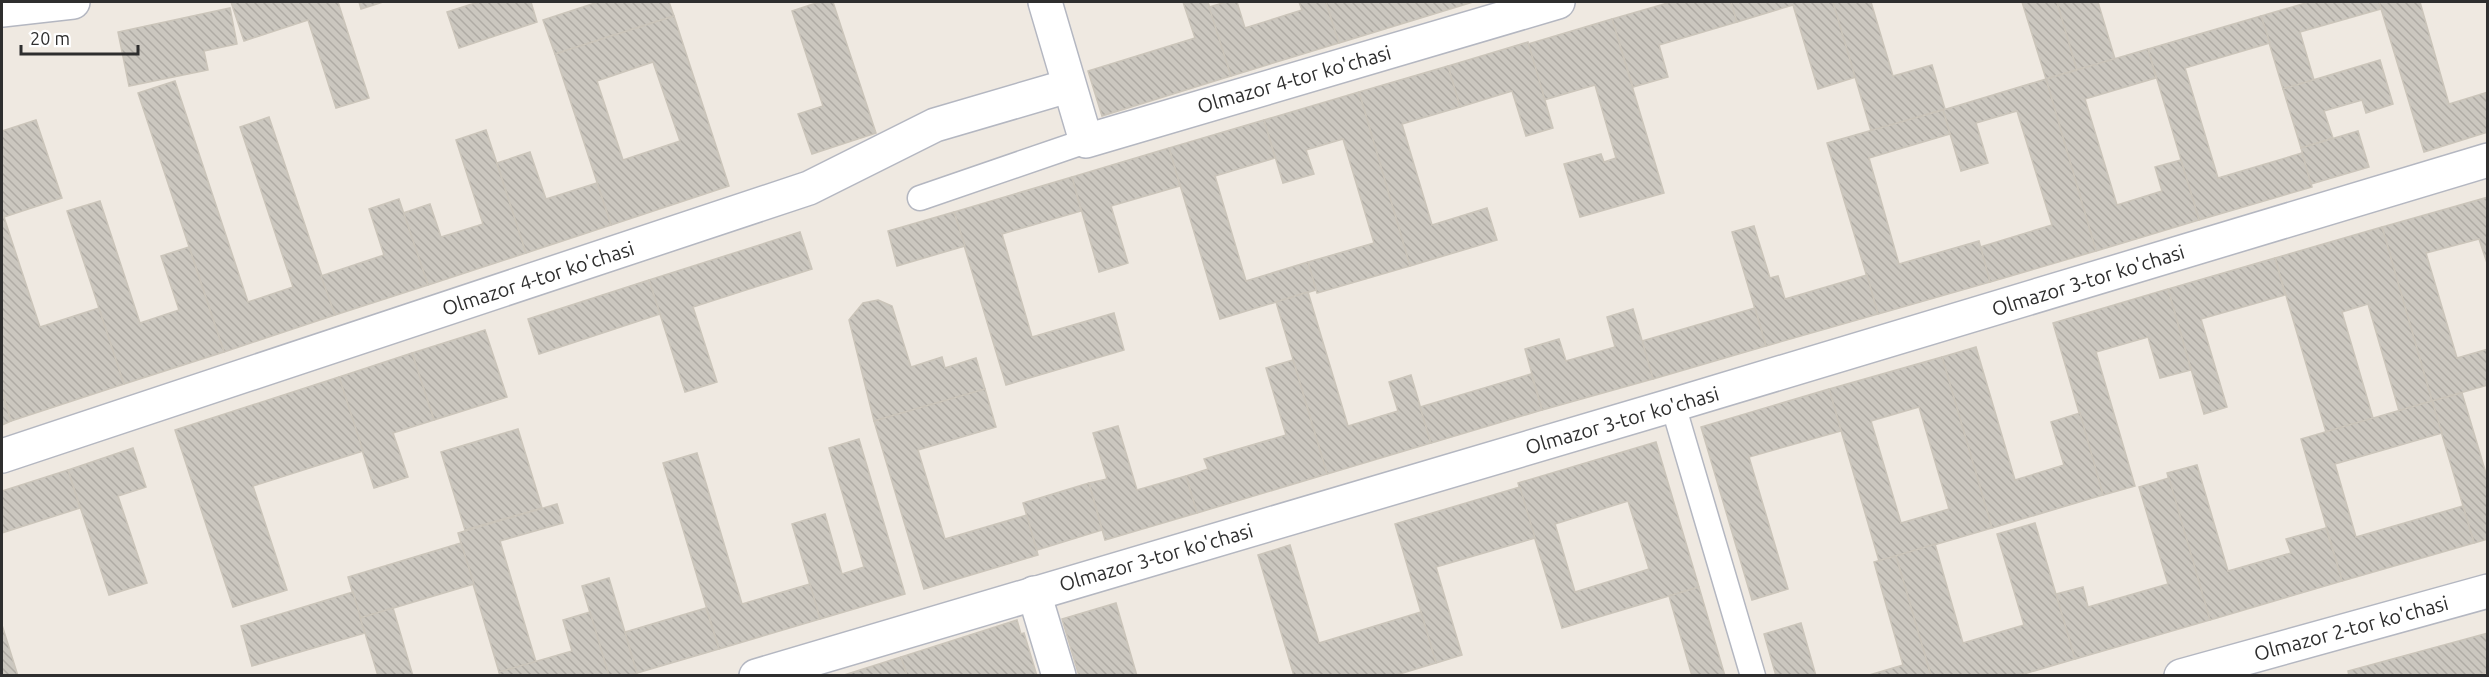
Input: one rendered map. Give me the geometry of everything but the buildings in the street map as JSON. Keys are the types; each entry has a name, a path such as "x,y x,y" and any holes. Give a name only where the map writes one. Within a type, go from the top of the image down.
{"street":[{"path":"2,10 73,2"},
{"path":"1045,2 1086,141"},
{"name":"Olmazor 4-tor ko'chasi","path":"1086,141 1558,2"},
{"name":"Olmazor 4-tor ko'chasi","path":"2,456 809,188 935,125 1068,86"},
{"name":"Olmazor 3-tor ko'chasi","path":"756,675 1673,405 2487,160"},
{"name":"Olmazor 2-tor ko'chasi","path":"2181,675 2487,591"},
{"path":"1034,593 1059,675"}],"lane":[{"path":"920,198 1086,141"},
{"path":"1673,405 1753,675"}]}
